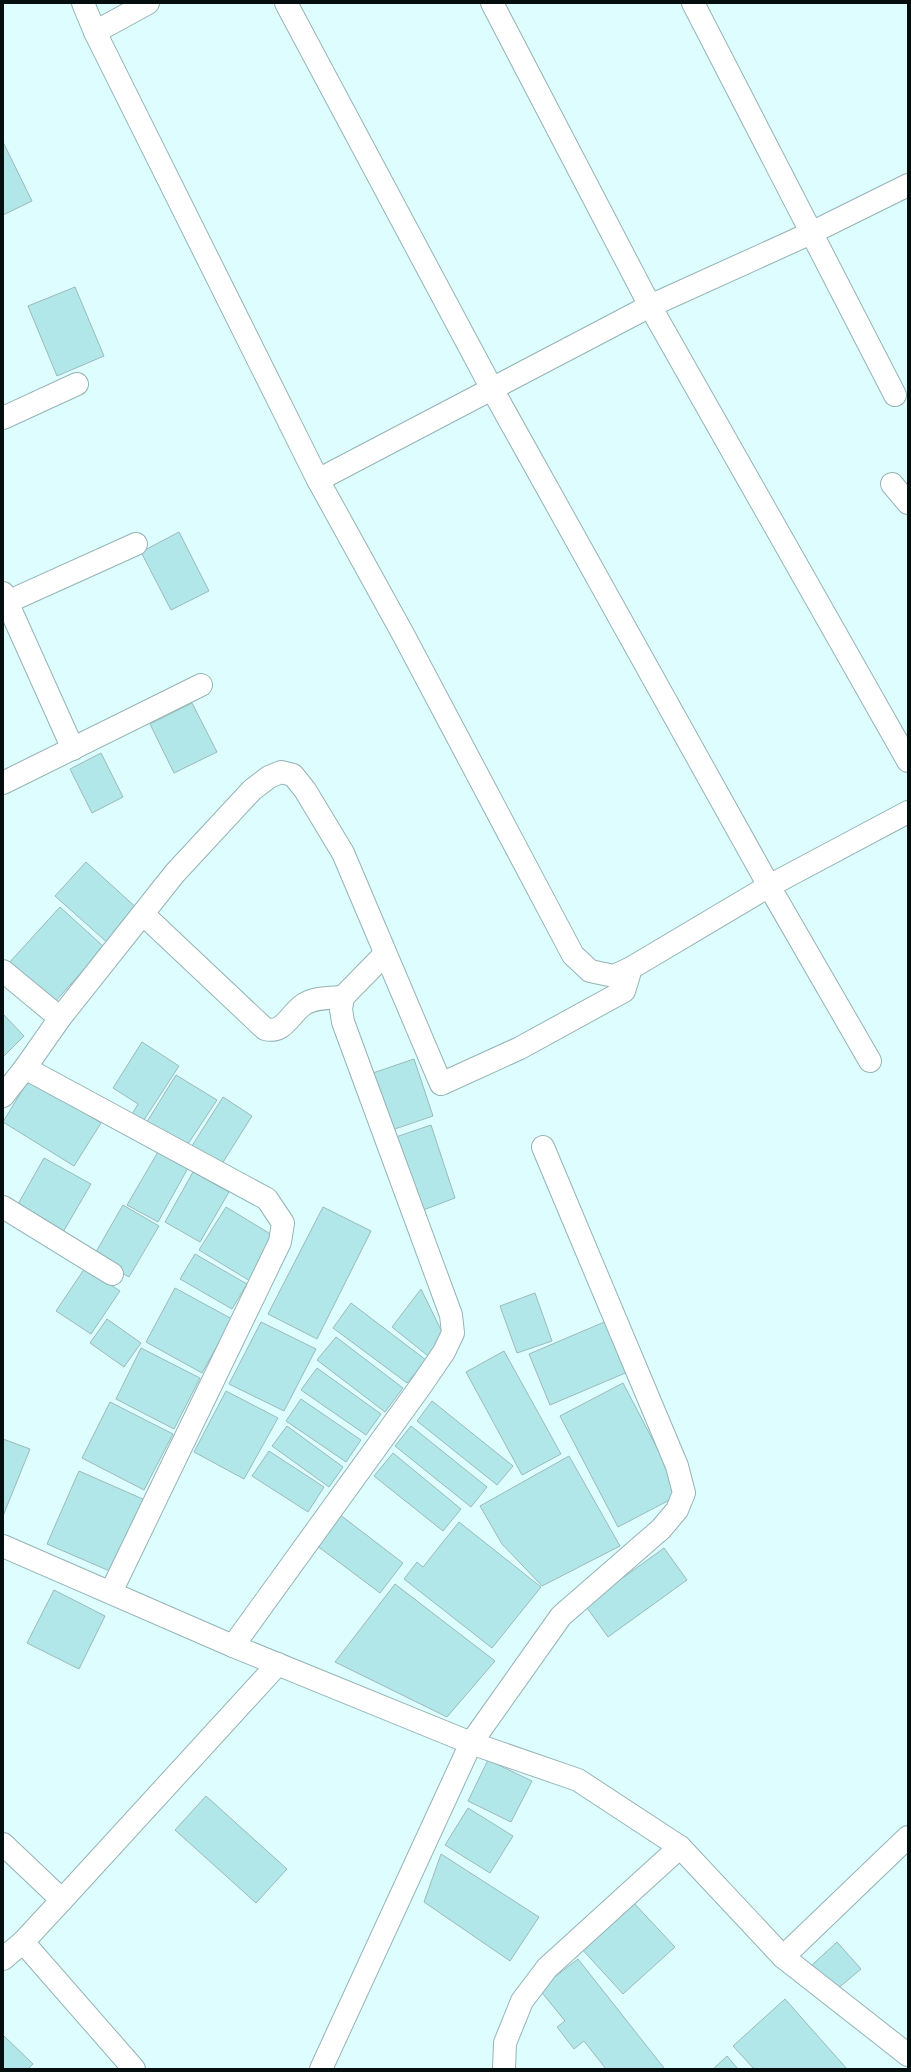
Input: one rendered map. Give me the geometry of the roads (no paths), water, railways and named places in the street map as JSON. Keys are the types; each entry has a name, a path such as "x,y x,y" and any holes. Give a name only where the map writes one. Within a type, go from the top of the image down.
{"street":[{"path":"83,3 94,32 318,480 403,634 573,955 590,971 614,976 631,968 769,886 908,812"},
{"path":"94,32 148,3"},
{"path":"286,3 491,387 769,886 870,1061"},
{"path":"492,3 650,306 908,761"},
{"path":"693,3 895,395"},
{"path":"318,480 491,387 650,306 811,233 908,185"},
{"path":"3,418 77,384"},
{"path":"892,484 908,503"},
{"path":"73,748 4,600 136,544"},
{"path":"3,783 201,685"},
{"path":"3,1096 25,1068 60,1018 175,873 252,790 269,776 281,772 294,775 305,790 343,853 440,1084 520,1048 624,991 631,968"},
{"path":"143,914 265,1029 272,1031 280,1029 303,1005 314,1000 343,996"},
{"path":"233,1646 420,1387 444,1352 454,1333 451,1315 343,1022 341,1009 343,996 385,954"},
{"path":"3,971 60,1018"},
{"path":"25,1068 267,1199 283,1223 280,1242 111,1592"},
{"path":"321,2069 471,1743 561,1616 661,1529 677,1510 684,1493 678,1466 543,1147"},
{"path":"3,1207 112,1274"},
{"path":"3,1546 233,1646 471,1743 578,1780 680,1846 783,1957 908,2055"},
{"path":"3,1959 23,1942 278,1664"},
{"path":"783,1957 908,1837"},
{"path":"3,1844 62,1900"},
{"path":"504,2069 505,2043 522,2001 547,1968 680,1846"},
{"path":"23,1942 134,2069"}]}
